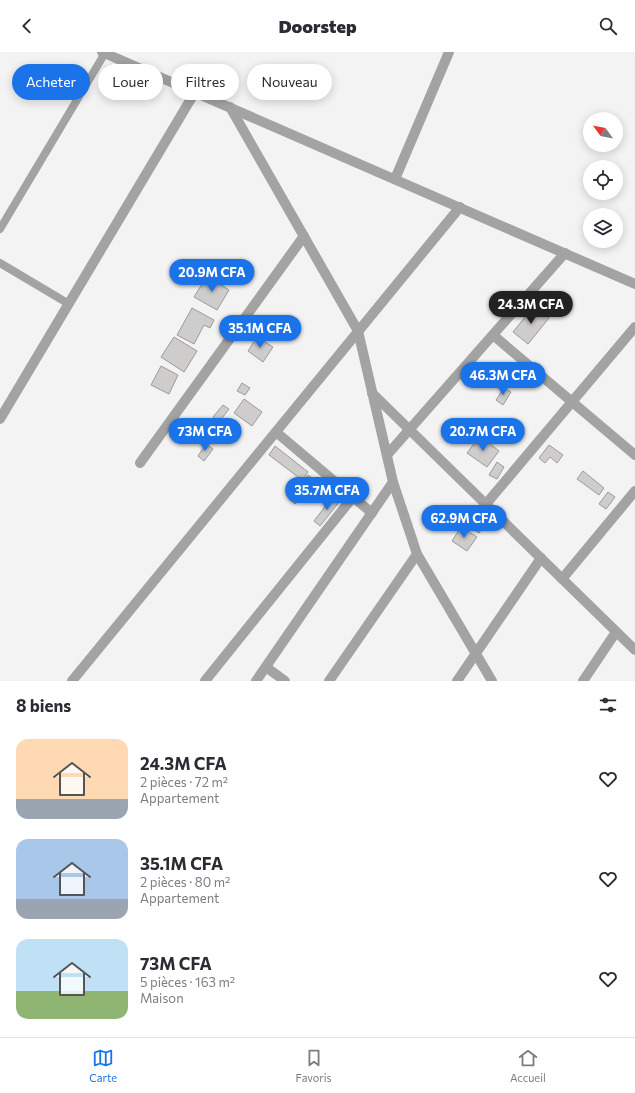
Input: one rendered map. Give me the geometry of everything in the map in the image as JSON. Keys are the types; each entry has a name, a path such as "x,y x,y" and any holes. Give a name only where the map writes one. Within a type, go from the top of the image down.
{"street":[{"path":"395,179 449,52"},
{"path":"104,53 171,82"},
{"path":"0,420 190,100"},
{"path":"212,100 635,284"},
{"path":"230,108 358,331 393,482 417,554 492,681"},
{"path":"72,681 460,207"},
{"path":"140,463 304,236"},
{"path":"387,455 565,253"},
{"path":"486,504 635,327"},
{"path":"493,334 635,454"},
{"path":"372,393 635,650"},
{"path":"276,432 372,513"},
{"path":"256,681 393,482"},
{"path":"562,579 635,491"},
{"path":"205,681 353,497"},
{"path":"329,681 417,554"},
{"path":"457,681 541,558"},
{"path":"583,681 616,632"},
{"path":"266,667 286,681"}],"lane":[{"path":"0,229 104,53"},
{"path":"0,263 69,304"}],"building":[{"path":"207,276 229,290 217,310 194,297"},
{"path":"534,306 549,318 528,344 513,332"},
{"path":"192,308 214,320 210,328 204,325 194,344 177,335"},
{"path":"174,337 197,351 184,372 161,357"},
{"path":"257,337 273,347 263,362 248,351"},
{"path":"161,366 178,375 169,394 151,385"},
{"path":"242,383 250,388 245,395 237,391"},
{"path":"504,388 511,392 503,405 496,400"},
{"path":"244,399 262,412 252,426 234,413"},
{"path":"223,405 229,409 219,422 213,417"},
{"path":"480,436 499,451 487,467 467,453"},
{"path":"206,444 213,449 204,461 198,456"},
{"path":"549,445 563,455 557,463 550,457 545,463 539,458"},
{"path":"275,446 308,472 302,480 269,455"},
{"path":"497,462 504,467 497,479 489,475"},
{"path":"583,471 604,488 599,495 577,479"},
{"path":"308,475 315,480 295,504 289,499"},
{"path":"608,492 615,497 606,509 599,504"},
{"path":"333,496 340,501 320,526 314,521"},
{"path":"473,509 488,518 479,533 464,523"},
{"path":"461,527 477,537 467,551 452,541"}]}
